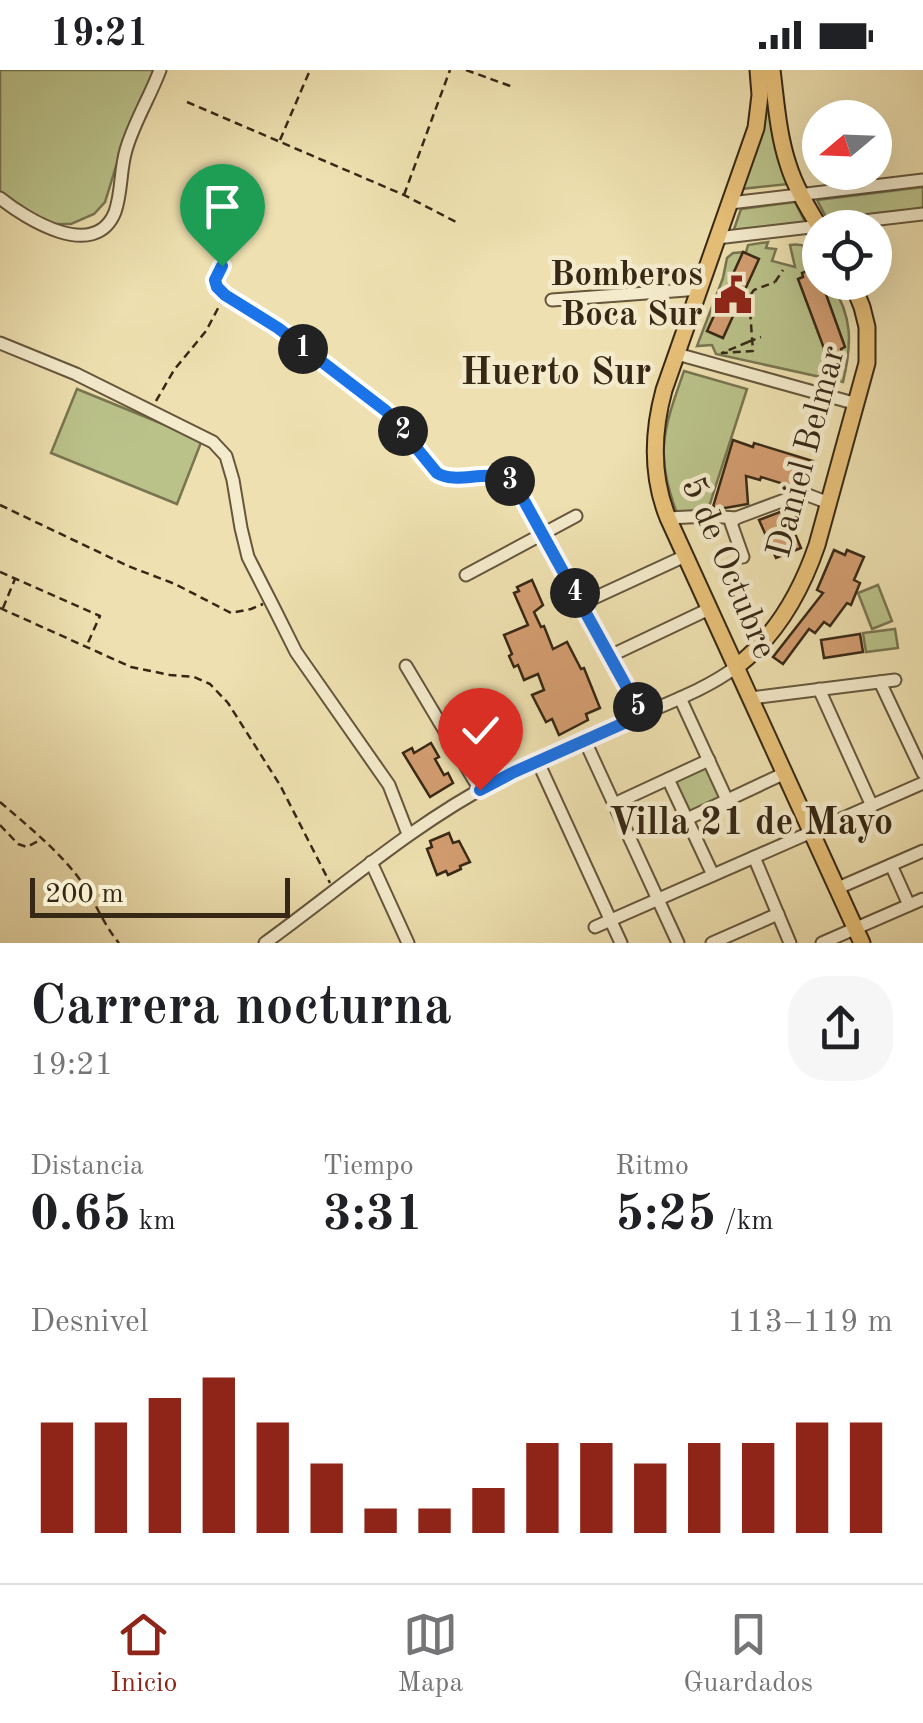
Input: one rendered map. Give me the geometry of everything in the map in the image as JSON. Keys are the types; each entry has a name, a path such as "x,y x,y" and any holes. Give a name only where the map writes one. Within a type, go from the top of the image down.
{"main road":[{"path":"730,203 758,118 758,70"},
{"path":"772,70 784,150 810,210"},
{"name":"5 de Octubre","path":"730,203 660,407 654,437 657,482 668,518 724,644 859,936"},
{"name":"Daniel Belmar","path":"736,667 780,620 812,559 867,363 868,338 859,300"},
{"path":"724,644 740,650 756,649"}],"street":[{"path":"0,198 67,235 87,235 106,226 118,200 130,140 160,70"},
{"path":"730,203 923,180"},
{"path":"892,218 923,214"},
{"path":"718,238 802,229"},
{"path":"552,300 700,289"},
{"path":"0,342 214,442 226,456 248,556 296,652 389,786 408,834"},
{"path":"676,354 857,404"},
{"path":"668,518 736,518 798,494 829,503"},
{"path":"522,497 642,715"},
{"path":"466,574 576,516"},
{"path":"736,518 731,529 743,558"},
{"path":"581,604 685,556"},
{"path":"610,656 709,610"},
{"path":"406,666 480,790"},
{"name":"Daniel Belmar","path":"265,943 408,834 480,790 680,698 736,667"},
{"path":"751,698 895,680"},
{"path":"880,682 923,774"},
{"path":"819,689 872,806"},
{"path":"680,698 728,800"},
{"path":"585,741 678,943"},
{"path":"614,804 709,760"},
{"path":"538,762 622,943"},
{"path":"687,819 785,773"},
{"path":"668,779 713,875"},
{"path":"595,927 923,783"},
{"path":"838,888 923,851"},
{"path":"754,857 790,943"},
{"path":"371,862 408,943"},
{"path":"891,865 909,905"},
{"path":"822,943 859,936 923,899"},
{"path":"712,943 741,937 778,914"}],"path":[{"path":"279,142 310,70"},
{"path":"404,195 450,70"},
{"path":"466,70 513,87"},
{"path":"187,102 404,195 456,222"},
{"path":"233,245 215,280 225,295 278,328 386,411 437,473 445,478 484,475 510,481 522,497"},
{"path":"760,336 750,341 722,353 753,351 750,341 748,297 750,292 775,282 783,270"},
{"path":"150,410 174,370 206,331 225,295"},
{"path":"0,506 175,584 230,613 270,600"},
{"path":"0,572 100,616 86,646"},
{"path":"15,579 1,609 132,667 194,677 210,684 228,703 280,785 335,892"},
{"path":"0,802 83,883 119,943"},
{"path":"0,825 18,844 27,847 42,839"}],"green space":[{"path":"0,70 154,70 125,137 105,202 94,214 71,224 54,224 0,195"},
{"path":"761,70 789,184 741,189"},
{"path":"923,187 923,208 892,212 822,210 817,200"},
{"path":"795,202 802,224 733,232 741,209"},
{"path":"768,242 766,248 776,249 772,261 795,267 790,245 802,246 802,300 840,300 849,331 843,382 716,354 712,345 697,346 727,258 746,252 748,245"},
{"path":"684,371 747,389 707,513 678,516 666,476 664,443"},
{"path":"77,389 202,440 177,504 51,453"},
{"path":"878,585 892,621 872,629 858,593"},
{"path":"895,629 898,648 866,652 863,633"},
{"path":"708,767 721,798 688,814 674,782"}],"building":[{"name":"Bomberos Boca Sur","path":"743,252 759,259 723,338 707,331"},
{"path":"806,300 828,300 845,347 842,353 828,359"},
{"path":"733,440 813,461 806,485 793,487 746,476 748,504 713,507"},
{"path":"785,510 801,548 776,558 759,520"},
{"path":"834,550 864,557 854,580 860,583 851,605 847,603 830,626 824,622 815,633 809,629 783,664 773,657 823,593 817,590"},
{"path":"532,580 543,605 534,612 541,627 544,626 553,649 567,642 581,669 584,668 600,708 586,714 588,720 559,735 552,719 546,722 532,695 544,690 538,674 524,680 509,656 512,654 504,635 528,625 514,593 519,591 517,587"},
{"path":"860,634 863,652 824,658 821,640"},
{"path":"431,743 439,757 435,759 453,783 430,797 403,753 412,748 414,753"},
{"path":"449,833 453,843 459,841 470,862 448,875 446,871 437,875 427,849 432,847 430,841"}],"place":[{"name":"Bomberos Boca Sur","path":"733,295"}],"district":[{"name":"Huerto Sur","path":"556,374"},
{"name":"Villa 21 de Mayo","path":"751,824"}],"route":[{"path":"222,266 215,280 225,295 278,328 386,411 437,473 445,478 484,475 510,481 642,715 480,790"}]}
